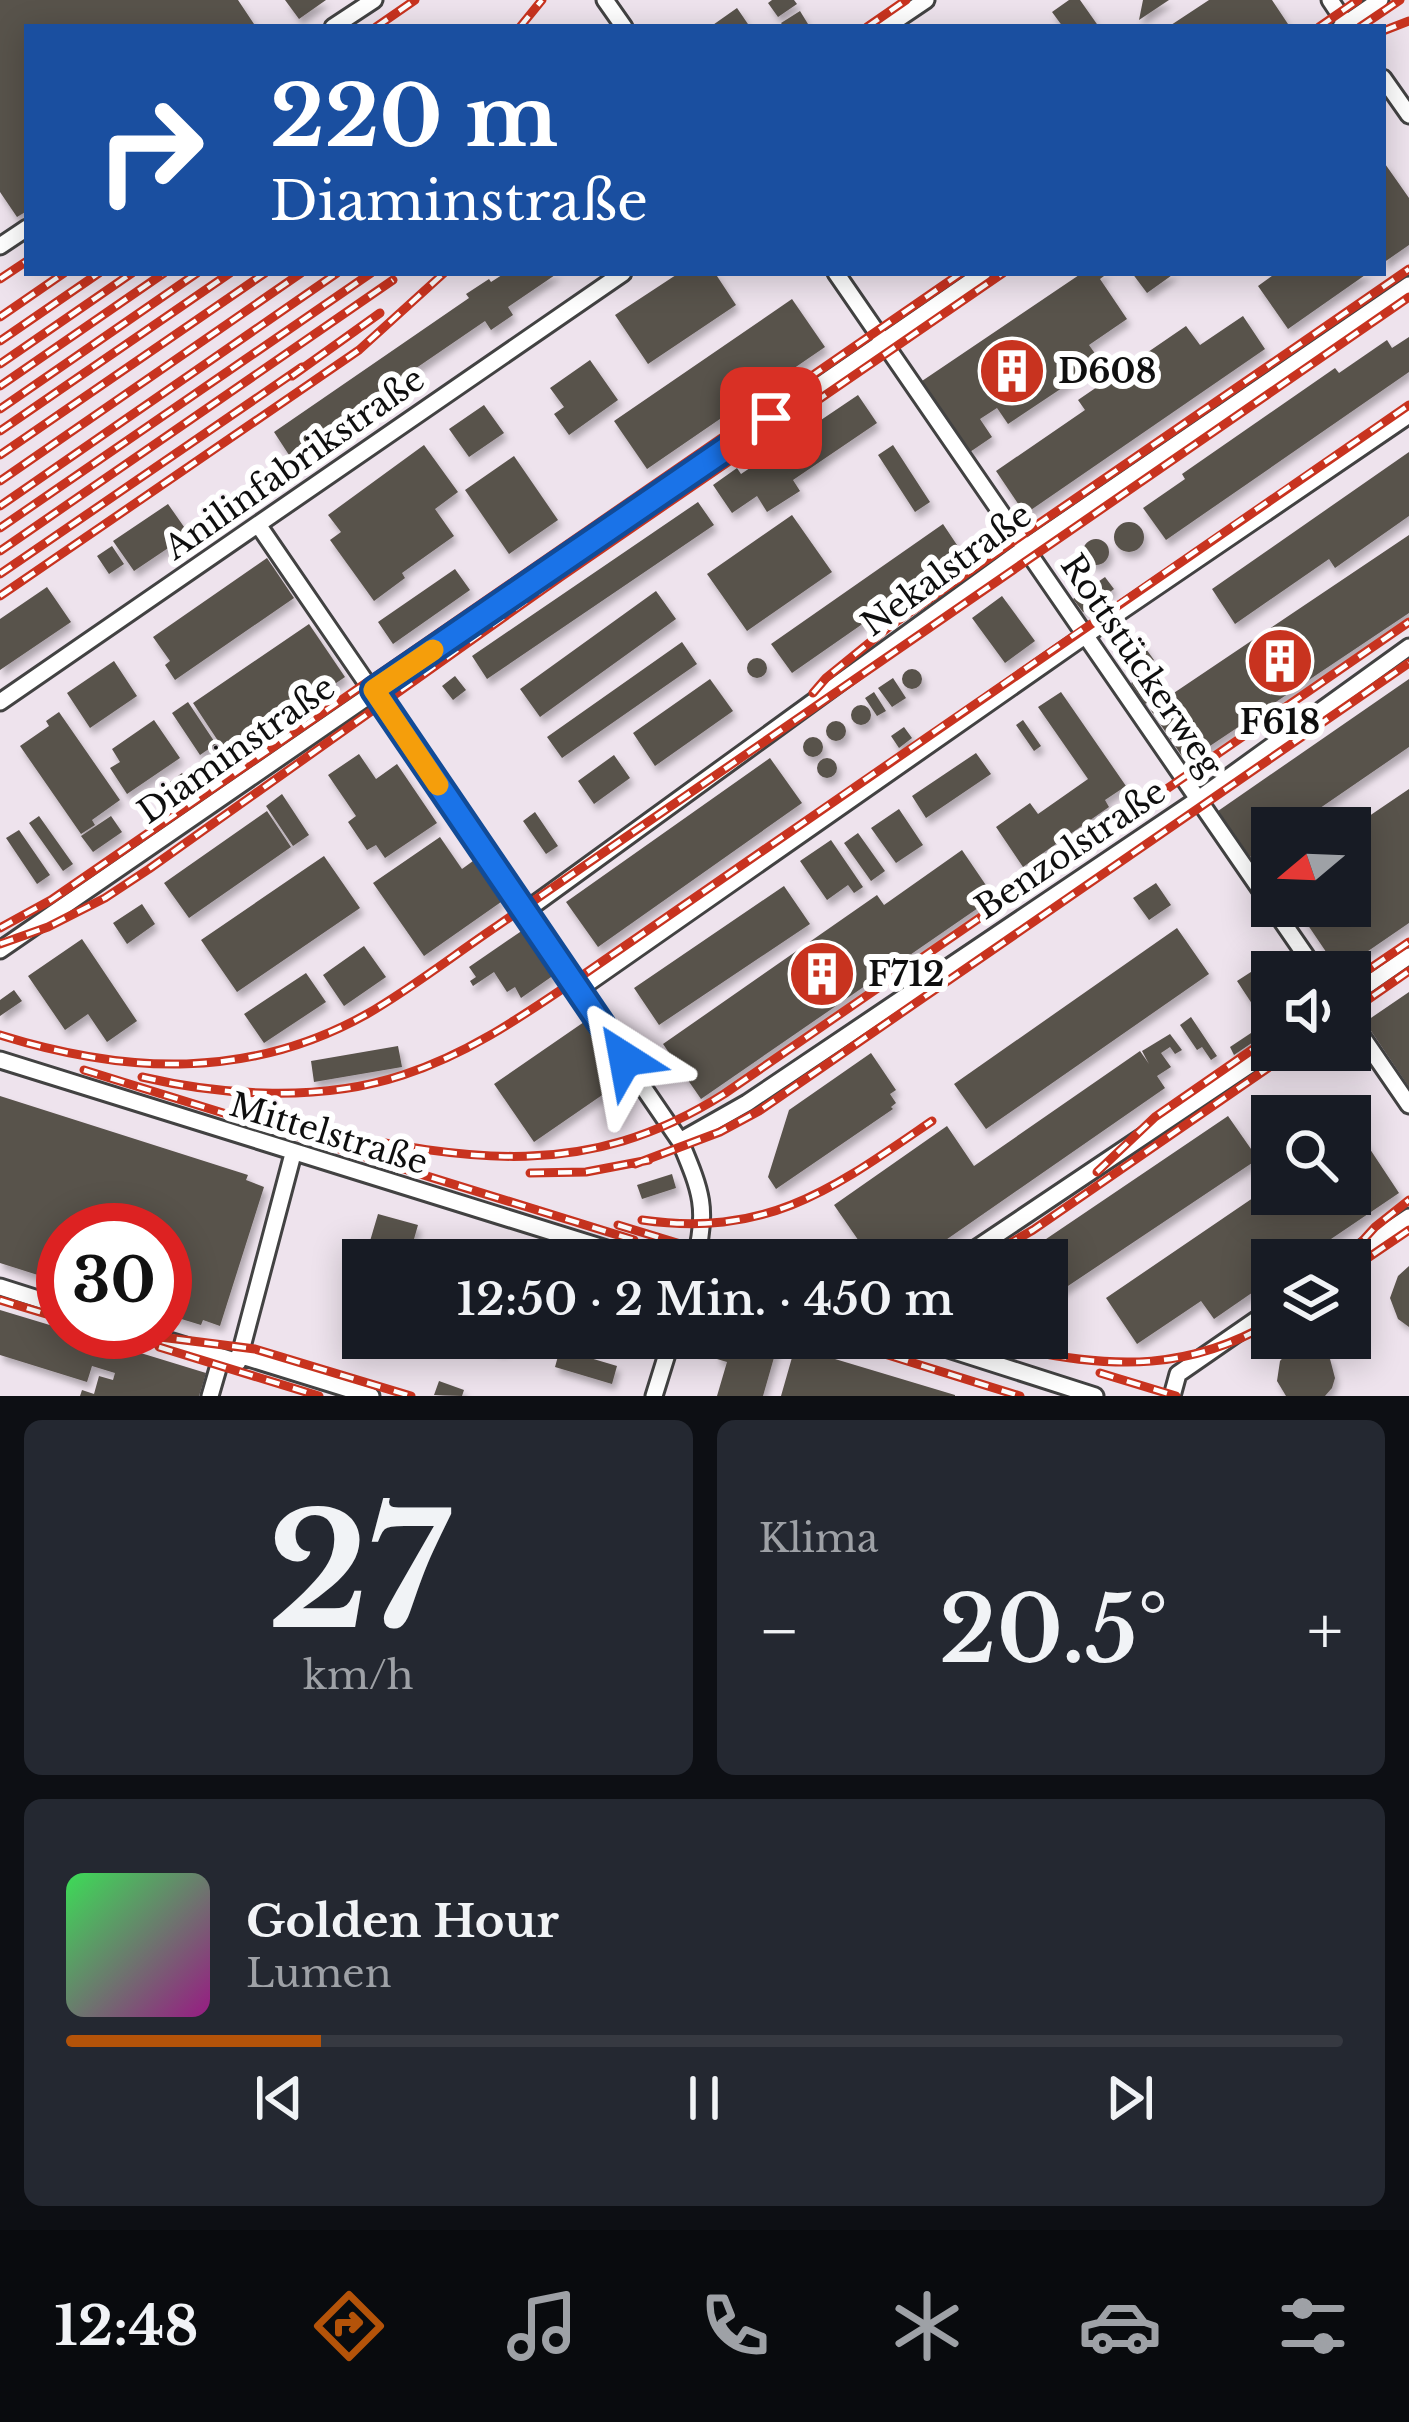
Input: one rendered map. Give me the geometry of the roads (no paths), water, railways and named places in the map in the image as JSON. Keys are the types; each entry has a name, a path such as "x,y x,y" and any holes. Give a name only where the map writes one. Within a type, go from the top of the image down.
{"street":[{"path":"338,24 374,0"},
{"path":"890,24 926,0"},
{"path":"1348,24 1380,0"},
{"path":"1386,82 1409,115"},
{"name":"Anilinfabrikstraße","path":"0,702 618,276"},
{"name":"Rottstückerweg","path":"838,276 1302,951"},
{"name":"Diaminstraße","path":"0,950 979,276"},
{"name":"Nekalstraße","path":"524,912 1025,548 1409,285"},
{"path":"578,990 1409,416"},
{"path":"259,526 680,1141 703,1208 700,1239"},
{"name":"Benzolstraße","path":"680,1141 747,1103 1197,800 1409,647"},
{"path":"1371,982 1409,956"},
{"path":"1371,1050 1409,1105"},
{"name":"Mittelstraße","path":"0,1060 572,1239"},
{"path":"990,1239 1251,1064"},
{"path":"210,1396 233,1358 293,1154"},
{"path":"1371,1243 1409,1217"},
{"path":"0,1287 36,1298"},
{"path":"1172,1396 1178,1374 1251,1324"},
{"path":"192,1347 371,1396"},
{"path":"654,1396 665,1359"},
{"path":"980,1359 1095,1396"}],"railway":[{"path":"380,24 415,0"},
{"path":"522,24 542,0"},
{"path":"871,24 906,0"},
{"path":"1323,24 1358,0"},
{"path":"1364,24 1400,0"},
{"path":"1386,30 1409,21"},
{"path":"0,279 24,263"},
{"path":"813,693 890,626 1409,269"},
{"path":"0,317 60,276"},
{"path":"0,341 95,276"},
{"path":"0,364 128,276"},
{"path":"0,386 160,276"},
{"path":"0,409 193,276"},
{"path":"0,431 226,276"},
{"path":"0,455 261,276"},
{"path":"0,481 297,276"},
{"path":"0,506 333,276"},
{"path":"0,528 367,276"},
{"path":"0,596 359,350 441,276"},
{"path":"0,928 51,900 957,276"},
{"path":"0,944 48,927 149,869 562,576 999,276"},
{"path":"0,551 393,280"},
{"path":"0,1035 94,1057 186,1064 278,1051 367,1014 1409,297"},
{"path":"292,376 380,313"},
{"path":"0,574 302,367"},
{"path":"142,1077 239,1092 306,1093 372,1084 472,1045 577,979 1409,405"},
{"path":"305,1128 416,1148 519,1156 569,1153 620,1142 671,1123 724,1094 1409,622"},
{"path":"635,1164 720,1132 759,1111 1409,663"},
{"path":"1371,968 1409,942"},
{"path":"1371,997 1409,971"},
{"path":"1097,1172 1155,1117 1251,1051"},
{"path":"84,1070 631,1239"},
{"path":"1017,1239 1264,1071"},
{"path":"642,1220 687,1224 764,1214 831,1187 932,1121"},
{"path":"530,1173 586,1172 649,1160"},
{"path":"1364,1239 1409,1200"},
{"path":"618,1225 664,1239"},
{"path":"1371,1256 1409,1230"},
{"path":"0,1300 36,1311"},
{"path":"1068,1357 1152,1361 1211,1349 1251,1333"},
{"path":"192,1341 255,1349 411,1396"},
{"path":"192,1357 319,1396"},
{"path":"901,1359 1020,1396"},
{"path":"1100,1373 1176,1396"}],"place":[{"name":"D608","path":"1012,371"},
{"name":"F618","path":"1280,661"},
{"name":"F712","path":"822,974"}]}
